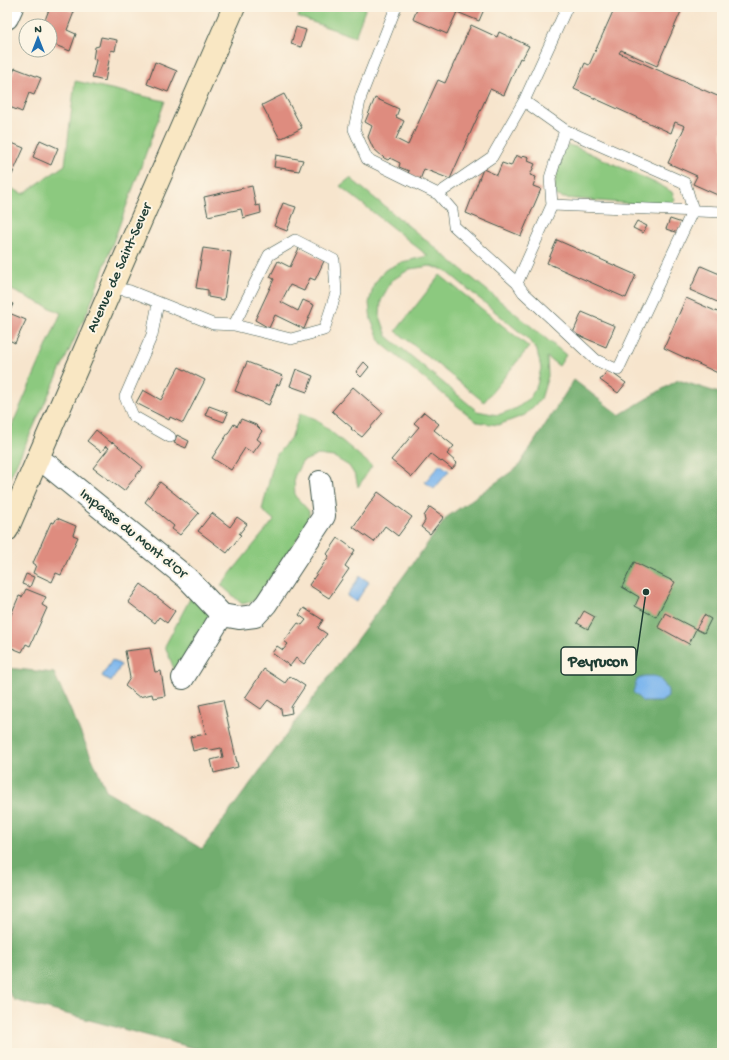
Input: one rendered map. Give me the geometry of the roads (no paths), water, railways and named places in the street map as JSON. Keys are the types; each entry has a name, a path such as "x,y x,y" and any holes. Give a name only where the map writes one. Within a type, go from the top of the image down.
{"main road":[{"name":"Avenue de Saint-Sever","path":"7,530 234,7"}],"street":[{"path":"7,18 12,7"},
{"name":"Impasse du Mont d'Or","path":"38,459 53,469 187,578 222,615"},
{"path":"183,678 222,615 240,618 255,616 266,604 324,516 320,482"}],"lane":[{"path":"396,7 361,96 354,129 367,159 438,194 452,210 454,226 518,283 523,292 596,360 618,370 693,210 685,183 565,130 524,101"},
{"path":"438,194 492,157 524,101 567,7"},
{"path":"518,283 552,205 550,178 565,130"},
{"path":"552,205 722,212"},
{"path":"111,289 125,290 213,324 234,325 292,339 324,330 336,293 334,260 295,240 269,255 234,325"},
{"path":"158,303 152,335 126,397 132,416 170,437"}],"water":[{"path":"440,464 449,471 434,489 425,482"},
{"path":"360,576 369,582 356,602 347,596"},
{"path":"112,660 121,665 111,682 102,676"},
{"path":"644,676 654,676 660,679 667,688 668,697 661,702 643,702 633,692 637,680"}],"place":[{"name":"Peyrucon","path":"646,592"}]}
